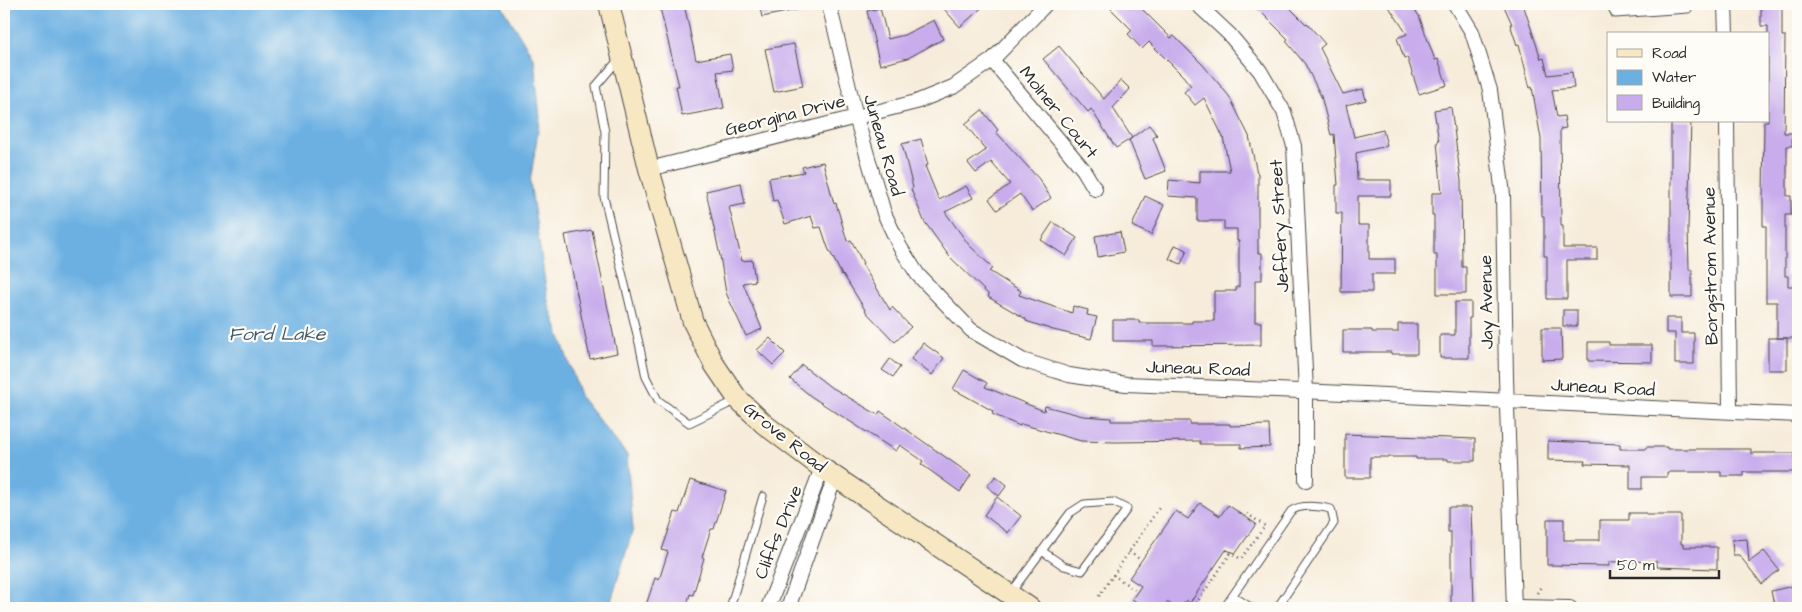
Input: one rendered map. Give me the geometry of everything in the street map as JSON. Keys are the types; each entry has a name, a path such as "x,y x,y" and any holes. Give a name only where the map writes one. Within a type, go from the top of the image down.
{"main road":[{"name":"Grove Road","path":"609,4 649,169 693,322 714,364 739,399 764,424 828,473 1030,608"}],"street":[{"name":"Juneau Road","path":"829,4 856,116 884,213 900,247 918,276 971,330 1022,360 1069,375 1126,384 1798,415"},
{"name":"Georgina Drive","path":"649,169 916,102 953,87 992,60 1046,4"},
{"name":"Jeffery Street","path":"1197,4 1229,34 1260,72 1284,112 1294,146 1306,391 1306,480"},
{"name":"Jay Avenue","path":"1455,4 1472,32 1490,90 1503,195 1506,378 1514,608"},
{"path":"1726,4 1726,32"},
{"name":"Molner Court","path":"992,60 1083,169 1095,189"},
{"name":"Borgstrom Avenue","path":"1727,122 1730,411"},
{"name":"Cliffs Drive","path":"768,608 828,473"},
{"name":"Cliffs Drive","path":"788,608 828,473"},
{"path":"1514,608 1570,608"}],"lane":[{"path":"1610,4 1615,14 1688,9 1687,4"},
{"path":"622,54 596,86 605,132 604,197 646,377 658,400 689,423 739,399"},
{"path":"730,608 763,496"},
{"path":"1010,594 1070,513 1084,504 1113,502 1127,509 1082,571 1064,566 1042,551"},
{"path":"1224,608 1291,511 1296,507 1324,507 1330,509 1334,523 1277,608"},
{"path":"1233,596 1252,608"}],"path":[{"path":"1100,596 1160,508"},
{"path":"1226,550 1241,559 1265,526 1246,513"},
{"path":"1129,552 1141,560"},
{"path":"1193,608 1232,553"},
{"path":"1113,575 1137,591"},
{"path":"1537,593 1542,585"},
{"path":"1192,599 1197,603"}],"water":[{"name":"Ford Lake","path":"4,4 501,4 534,59 540,118 530,182 548,302 581,398 627,455 633,529 609,608 4,608"}],"building":[{"path":"659,4 684,4 696,60 730,54 733,70 717,72 724,108 682,116 676,86 679,86"},
{"path":"759,4 800,4 801,9 762,17"},
{"path":"951,4 986,4 960,27 944,9"},
{"path":"1106,4 1137,4 1171,38 1174,36 1203,65 1229,96 1249,136 1258,173 1258,253 1262,253 1262,280 1255,280 1255,322 1261,322 1261,345 1153,346 1153,341 1113,341 1113,320 1139,320 1139,323 1214,321 1214,291 1236,291 1236,287 1239,287 1239,241 1237,241 1237,229 1224,229 1224,221 1197,221 1197,198 1168,196 1169,180 1200,183 1200,171 1230,171 1223,137 1204,98 1195,105 1184,92 1191,86 1183,76 1149,42 1142,49 1128,34 1132,30"},
{"path":"1253,4 1286,4 1307,23 1325,44 1320,48 1343,94 1363,89 1366,100 1346,105 1354,137 1383,130 1387,146 1356,153 1357,180 1391,180 1391,196 1358,196 1358,225 1369,225 1369,259 1395,259 1395,274 1372,274 1372,292 1341,292 1342,213 1336,213 1336,185 1338,185 1334,134 1331,135 1321,96 1305,64 1286,41 1288,39"},
{"path":"1387,4 1411,4 1419,16 1435,60 1438,59 1447,85 1419,94 1407,57 1404,58 1397,38 1407,34"},
{"path":"1503,4 1523,4 1541,59 1544,58 1548,75 1572,72 1574,88 1552,90 1557,117 1564,116 1566,128 1560,129 1563,248 1597,248 1597,260 1567,260 1567,299 1547,299 1547,256 1544,256 1544,216 1542,216 1541,139 1532,87 1530,88 1519,44 1517,45 1510,24 1512,24"},
{"path":"1761,4 1782,4 1782,36 1785,36 1784,133 1792,133 1792,146 1787,146 1787,196 1791,196 1791,215 1785,215 1785,276 1788,276 1788,286 1795,286 1796,338 1777,338 1777,302 1766,302 1766,226 1763,226 1764,122 1770,122 1770,32 1768,32 1768,26 1761,26"},
{"path":"880,8 888,39 904,35 934,20 943,39 908,58 880,65 867,11"},
{"path":"794,44 803,86 774,92 765,49"},
{"path":"1059,46 1104,99 1121,80 1130,89 1113,108 1132,138 1116,148 1091,109 1088,112 1043,59"},
{"path":"1451,107 1461,181 1462,267 1466,267 1466,294 1437,294 1437,255 1434,255 1432,193 1442,193 1437,142 1439,142 1434,110"},
{"path":"982,110 998,130 996,132 1039,179 1051,198 1032,211 1020,194 997,210 989,199 1010,184 991,162 976,173 968,163 986,150 965,124"},
{"path":"1671,122 1691,122 1688,228 1689,270 1692,270 1692,297 1671,297"},
{"path":"1149,125 1157,135 1153,138 1166,171 1145,179 1129,140"},
{"path":"921,139 928,165 925,166 939,200 966,186 973,198 945,212 969,245 993,268 989,271 1021,291 1019,295 1072,313 1073,306 1088,310 1087,315 1097,317 1091,339 1026,321 1026,319 988,297 989,295 949,256 924,221 911,189 913,188 902,144"},
{"path":"823,162 834,204 836,203 847,241 851,240 862,264 890,310 892,307 911,327 895,342 867,313 842,275 828,248 821,227 815,228 811,216 785,224 777,200 773,201 769,178 804,172 802,167"},
{"path":"741,183 745,204 729,207 742,261 752,260 755,281 743,283 762,329 746,336 726,293 706,191"},
{"path":"1145,196 1164,205 1151,235 1132,226"},
{"path":"1053,222 1077,238 1066,256 1041,240"},
{"path":"592,230 617,353 590,359 565,235"},
{"path":"1120,232 1124,252 1098,257 1095,236"},
{"path":"1175,245 1187,250 1181,264 1169,259"},
{"path":"1455,302 1471,302 1469,358 1440,358 1440,335 1455,335"},
{"path":"1563,310 1577,310 1577,326 1563,326"},
{"path":"1666,318 1681,318 1681,333 1694,333 1694,364 1675,364 1675,333 1666,333"},
{"path":"1398,324 1417,324 1417,354 1343,352 1343,330 1398,332"},
{"path":"1542,328 1561,328 1562,359 1542,360"},
{"path":"770,338 785,353 773,365 757,350"},
{"path":"1768,338 1787,338 1787,370 1768,370"},
{"path":"1588,342 1609,342 1609,345 1652,345 1652,362 1588,361"},
{"path":"923,343 944,358 932,375 911,359"},
{"path":"890,359 900,367 893,377 882,370"},
{"path":"802,365 833,389 878,415 880,411 971,475 960,492 921,464 923,461 900,445 896,451 812,397 790,379"},
{"path":"964,370 987,383 985,387 1044,411 1045,406 1083,416 1111,418 1111,421 1190,421 1190,424 1269,425 1270,447 1241,448 1241,444 1200,444 1200,441 1081,441 1021,424 1020,426 992,414 993,411 953,389"},
{"path":"1345,434 1475,439 1475,461 1416,459 1416,457 1370,457 1370,478 1345,478"},
{"path":"1548,441 1620,444 1620,449 1667,447 1667,449 1751,449 1751,453 1795,453 1795,472 1744,472 1744,476 1721,476 1721,472 1667,472 1667,477 1642,477 1642,489 1630,489 1630,465 1584,464 1585,461 1548,460"},
{"path":"996,476 1007,485 999,496 987,486"},
{"path":"690,480 726,491 714,529 711,529 702,557 704,558 693,595 690,594 686,608 645,608 655,578 659,580 668,552 662,550 675,512 679,513"},
{"path":"997,497 1021,516 1008,533 984,515"},
{"path":"1200,503 1220,516 1228,505 1256,524 1236,553 1226,550 1190,603 1186,600 1181,608 1176,608 1167,602 1163,608 1145,608 1132,599 1141,586 1129,578 1176,511 1188,519"},
{"path":"1448,507 1471,507 1474,605 1451,605 1451,532 1448,532"},
{"path":"1629,513 1681,515 1681,544 1683,544 1683,547 1717,547 1717,569 1657,567 1657,561 1609,562 1609,566 1547,565 1547,519 1564,519 1564,540 1600,540 1600,520 1629,520"},
{"path":"1747,539 1749,562 1764,551 1779,570 1762,584 1739,555 1733,555 1732,540"},
{"path":"1793,586 1795,595 1798,595 1798,608 1775,608 1771,591"}]}
